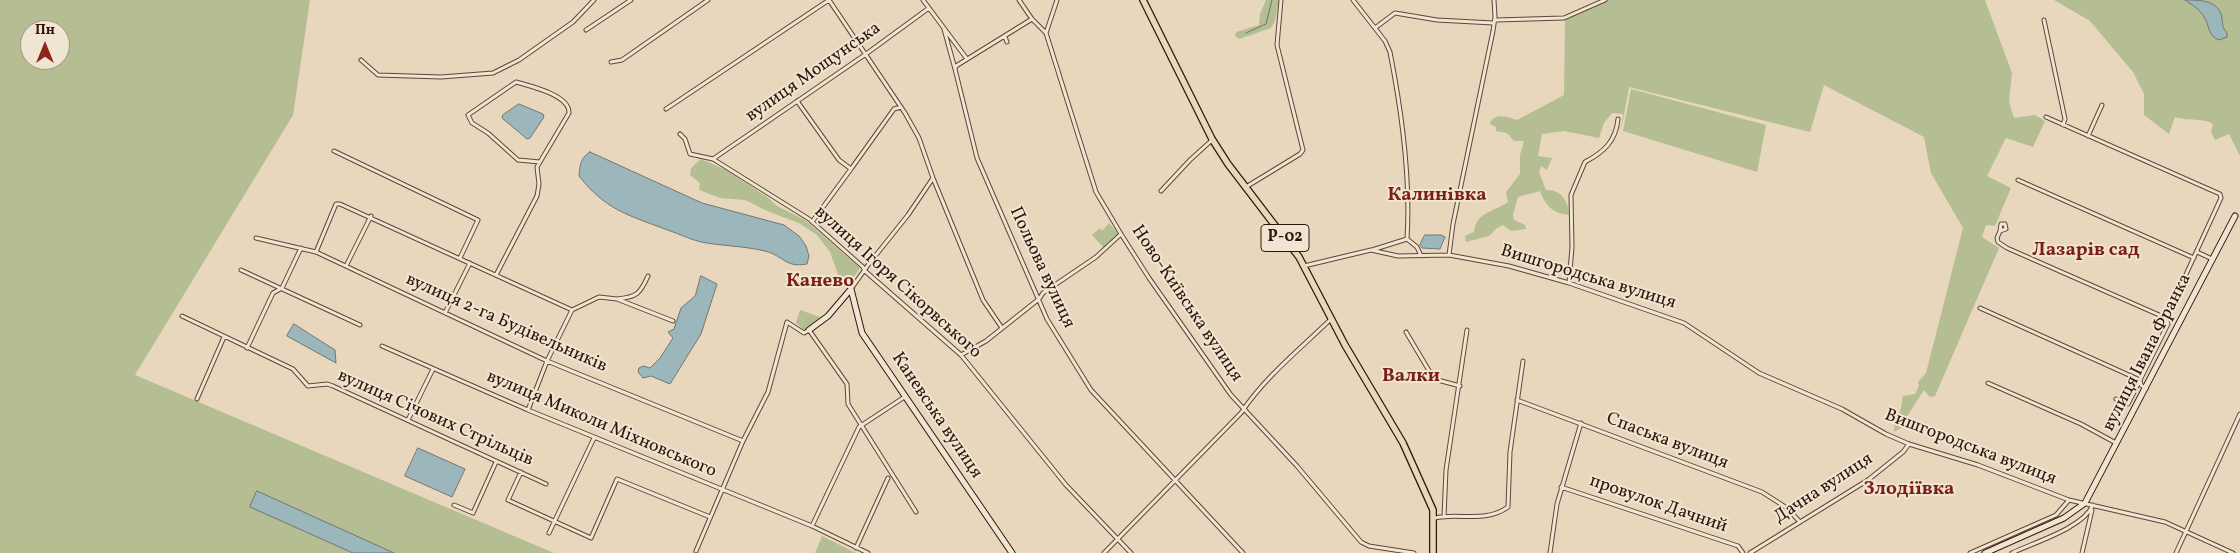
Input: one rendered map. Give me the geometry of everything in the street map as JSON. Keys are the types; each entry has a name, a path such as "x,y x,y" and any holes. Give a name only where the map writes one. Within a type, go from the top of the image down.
{"main road":[{"name":"Р-02","path":"1143,0 1212,139 1304,266 1331,319 1403,443 1429,496 1434,518 1433,553"}],"street":[{"path":"361,60 378,75 470,75 493,73 519,60 573,22 594,0"},
{"path":"586,30 631,0"},
{"path":"611,62 622,60 708,0"},
{"path":"666,109 829,0 901,107 919,138 933,178 984,300 1002,328"},
{"path":"923,0 967,59"},
{"name":"Ново-Київська вулиця","path":"1019,0 1032,19 1046,33 1096,192 1149,278 1243,410 1297,466 1361,542 1369,546 1414,553"},
{"path":"1046,33 1057,0"},
{"path":"1246,187 1300,154 1303,150 1277,45 1282,0"},
{"path":"1353,0 1375,28 1390,52 1410,202 1407,239 1417,248 1421,256"},
{"path":"1448,255 1495,16 1494,0"},
{"path":"1375,28 1395,13 1437,20 1493,23 1496,20 1564,18 1571,13 1605,0"},
{"name":"вулиця Мощунська","path":"714,159 929,8"},
{"path":"955,69 967,59 1032,19"},
{"path":"2044,20 2065,119 2063,126"},
{"name":"Польова вулиця","path":"943,26 977,158 1003,223 1047,319 1091,390 1243,553"},
{"path":"1005,37 1008,42"},
{"path":"496,275 537,196 540,184 537,167 540,162 569,112 567,102 535,87 516,82 468,115 472,123 488,133 518,160 540,162"},
{"path":"797,101 839,160 851,169"},
{"path":"2088,136 2102,105"},
{"path":"812,222 894,109 901,107"},
{"path":"2046,117 2220,194 2221,198 2166,318 2168,324 2128,404 2116,399"},
{"path":"1568,283 1572,247 1571,195 1585,162 1598,155 1610,144 1617,131 1618,118"},
{"name":"вулиця Ігоря Сікорвського","path":"680,134 685,139 690,154 714,159 812,222 961,355 1066,485 1131,553"},
{"path":"1160,191 1212,139"},
{"path":"334,151 478,220 460,258"},
{"path":"696,551 720,490 768,392 787,322 804,333 828,316 851,290 868,265 908,215 933,178"},
{"path":"2018,180 2194,258"},
{"path":"316,252 336,206 340,204 346,205 572,310"},
{"path":"346,266 371,216"},
{"name":"вулиця Івана Франка","path":"2085,503 2212,259 2237,216"},
{"path":"2000,231 1997,238 1998,242 2007,248 2166,318"},
{"path":"961,355 986,341 1039,299 1043,293 1096,256 1121,234"},
{"name":"вулиця 2-га Будівельників","path":"256,238 316,252 548,361 743,440"},
{"name":"Вишгородська вулиця","path":"1304,266 1371,250 1407,239"},
{"path":"247,348 273,293 282,288 301,248"},
{"name":"Вишгородська вулиця","path":"1371,250 1398,256 1448,255 1509,266 1568,283 1684,323 1701,332 1759,373 1842,409 1886,434 1909,444 1978,465 2069,500 2165,522 2236,552"},
{"path":"2196,252 2212,259"},
{"path":"445,313 470,263"},
{"path":"241,270 360,325"},
{"path":"617,299 633,297 642,290 648,276"},
{"name":"Каневська вулиця","path":"851,290 862,333 1012,553"},
{"path":"528,410 572,310 600,296 617,299 673,321"},
{"path":"1980,308 2140,380 2141,385 2146,389"},
{"name":"вулиця Січових Стрільців","path":"182,316 293,369 308,386 327,384 546,484"},
{"path":"1104,553 1243,410 1247,402 1270,377 1331,319"},
{"path":"809,330 847,384 848,404 916,512"},
{"path":"1444,517 1446,470 1467,330"},
{"path":"1406,332 1434,379 1460,386"},
{"path":"197,399 224,337"},
{"name":"вулиця Миколи Міхновського","path":"382,346 594,438 812,526 868,553"},
{"path":"1434,518 1481,517 1501,512 1508,507 1510,452 1523,361"},
{"path":"408,420 433,369"},
{"path":"1988,383 2081,424 2117,443"},
{"path":"812,526 861,426 906,396"},
{"name":"Спаська вулиця","path":"1517,400 1762,492 1787,508 1800,522"},
{"path":"2176,553 2240,414"},
{"path":"1550,553 1557,504 1580,423"},
{"path":"549,533 594,438"},
{"name":"Дачна вулиця","path":"1750,553 1868,480 1903,452 1909,444"},
{"path":"454,505 473,513 496,462"},
{"path":"520,472 508,500 591,538 618,479 710,516"},
{"path":"856,548 888,478"},
{"name":"провулок Дачний","path":"1561,487 1738,546 1743,553"},
{"path":"1985,553 2056,515 2069,500"},
{"path":"1970,553 2064,518 2085,503"},
{"path":"2012,553 2078,522 2090,512 2093,504"},
{"path":"2082,553 2093,504"}],"green space":[{"path":"0,0 310,0 293,115 135,375 554,553 0,553"},
{"path":"1266,0 1279,0 1275,21 1271,28 1239,39 1235,36 1236,32 1259,25 1260,14"},
{"path":"1604,0 1985,0 2012,73 2009,102 2014,118 2035,115 2045,121 2033,147 2006,138 1987,176 2011,188 1995,226 1986,225 1982,237 1999,248 1935,396 1930,397 1924,390 1901,428 1894,432 1895,421 1900,413 1903,396 1915,394 1919,386 1918,382 1926,373 1963,228 1931,173 1924,137 1824,85 1810,132 1629,87 1621,131 1623,114 1612,113 1604,123 1599,138 1564,131 1542,134 1538,156 1552,158 1547,170 1541,166 1539,172 1546,190 1560,194 1566,201 1569,215 1558,213 1550,208 1544,201 1540,191 1518,197 1513,214 1514,220 1525,225 1526,229 1511,231 1503,225 1489,236 1466,242 1465,236 1474,232 1475,225 1482,216 1508,202 1506,192 1520,174 1520,155 1524,141 1514,141 1507,133 1496,131 1496,127 1490,124 1492,120 1501,116 1517,120 1564,95 1565,19"},
{"path":"2054,0 2240,0 2240,156 2229,134 2215,140 2211,132 2213,124 2210,122 2175,117 2169,134 2144,115 2144,94 2133,72 2090,21"},
{"path":"1631,89 1766,125 1757,172 1623,131"},
{"path":"701,159 726,170 767,197 777,206 805,220 860,268 848,286 839,277 830,252 817,235 799,223 745,200 720,198 699,190 700,183 690,175 691,168"},
{"path":"1109,223 1119,235 1104,248 1092,235 1100,228 1102,231"},
{"path":"800,310 820,317 804,330 796,323"},
{"path":"822,536 856,553 815,553"}],"water":[{"path":"2185,0 2197,0 2213,4 2220,12 2227,37 2219,40 2212,36 2202,14 2196,7"},
{"path":"519,104 543,114 544,117 530,138 527,139 502,118 503,115"},
{"path":"590,152 702,203 784,225 799,236 806,246 809,256 807,264 789,263 765,251 696,241 618,210 598,196 579,176 582,160"},
{"path":"1425,235 1441,235 1445,237 1440,249 1422,248 1420,245"},
{"path":"701,276 717,284 701,334 670,384 651,376 643,378 638,372 639,368 643,366 650,368 660,358 673,338 668,332 674,329 681,308 695,296"},
{"path":"294,324 335,350 336,363 287,336"},
{"path":"418,448 465,469 452,497 405,476"},
{"path":"257,491 394,553 353,553 250,507"}],"waterway":[{"path":"1246,33 1266,24 1272,0"}],"district":[{"name":"Калинівка","path":"1437,197"},
{"name":"Лазарів сад","path":"2086,252"},
{"name":"Канево","path":"820,283"},
{"name":"Валки","path":"1411,378"},
{"name":"Злодіївка","path":"1909,491"}]}
